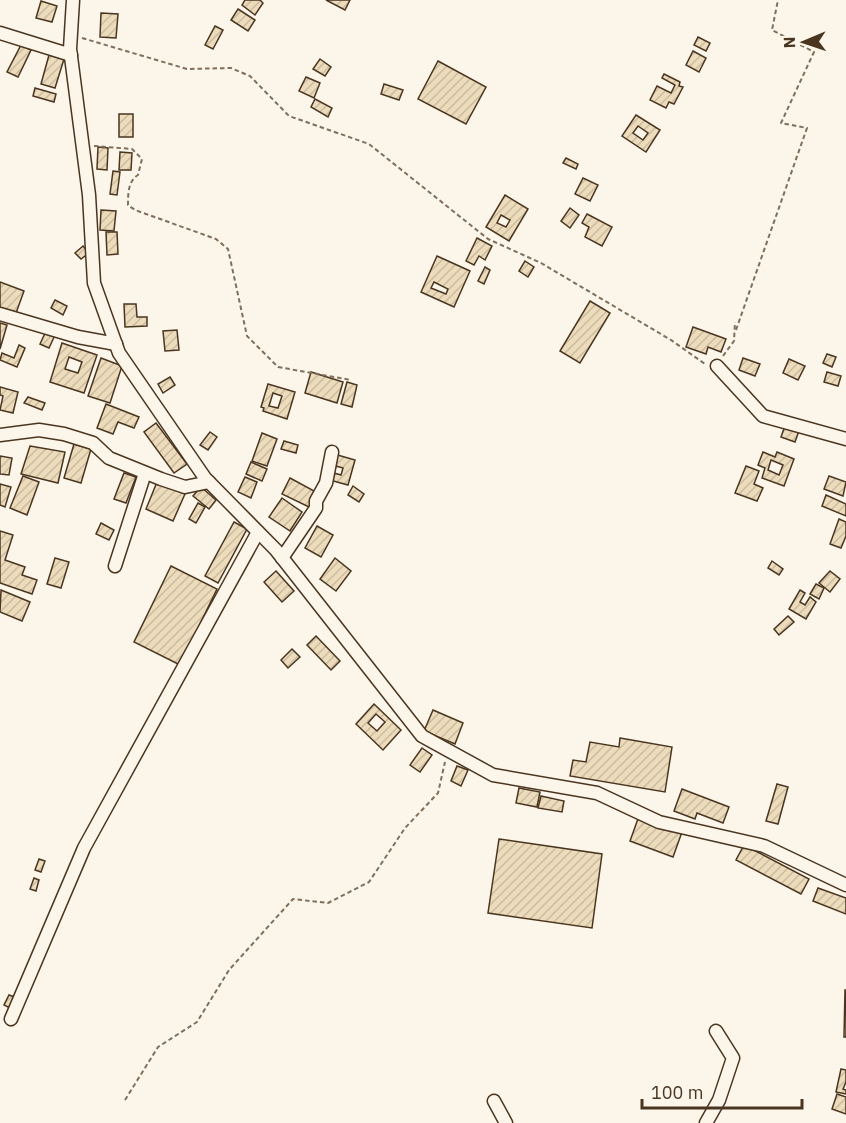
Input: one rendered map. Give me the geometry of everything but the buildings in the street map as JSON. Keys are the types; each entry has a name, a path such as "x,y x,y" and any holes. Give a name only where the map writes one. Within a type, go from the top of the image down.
{"street":[{"path":"73,0 70,55 89,195 94,283 119,353 209,482 282,558 422,736 493,775 597,793 659,822 764,846 846,885"},
{"path":"0,33 70,55"},
{"path":"0,314 78,337 116,344"},
{"path":"717,366 763,416 846,439"},
{"path":"0,435 39,430 64,434 93,443 109,458 185,487 209,482"},
{"path":"282,558 316,508 316,501 326,483 332,452"},
{"path":"115,566 144,473"},
{"path":"11,1019 84,848 258,532"},
{"path":"706,1123 719,1100 733,1058 716,1031"},
{"path":"494,1101 506,1123"}],"path":[{"path":"728,351 807,128 781,123 814,52 772,30 778,0"},
{"path":"71,35 187,69 231,68 250,76 289,116 369,144 488,239 541,263 672,340 705,363 717,366 734,341 735,322"},
{"path":"83,152 94,146 132,149 142,159 138,175 129,189 128,205 135,210 216,240 228,249 247,336 278,368 351,380"},
{"path":"125,1100 158,1047 197,1022 229,970 293,899 328,903 369,882 405,828 438,793 448,751"}]}
